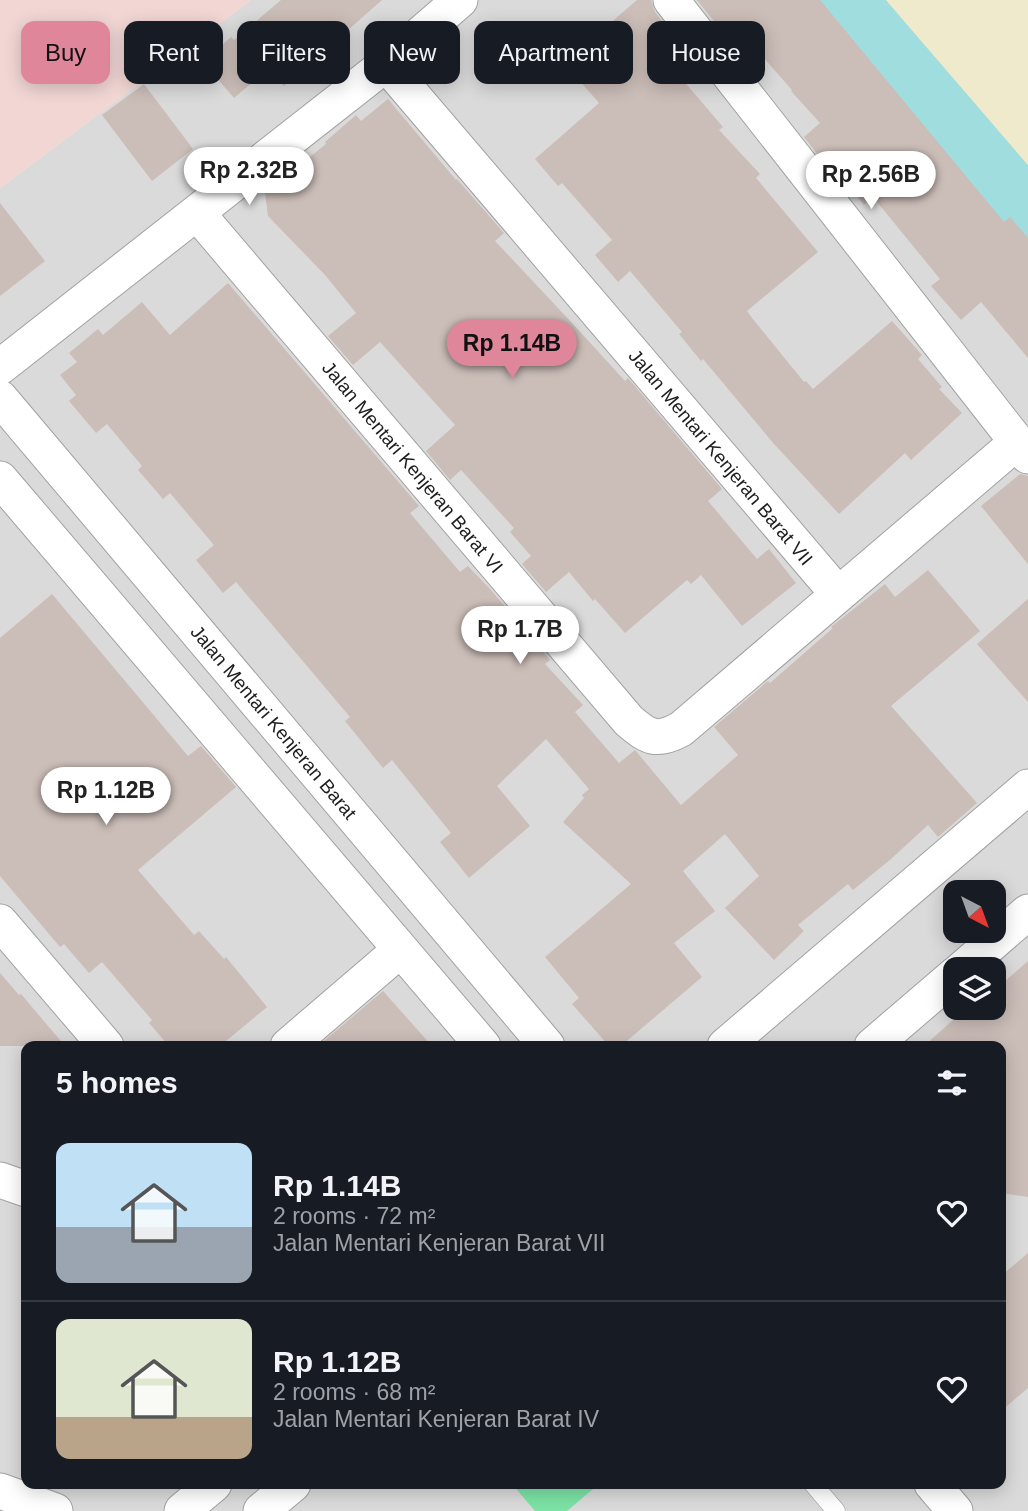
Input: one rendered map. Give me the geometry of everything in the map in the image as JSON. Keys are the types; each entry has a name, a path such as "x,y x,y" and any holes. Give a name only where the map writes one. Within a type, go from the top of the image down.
{"street":[{"path":"436,21 460,0"},
{"path":"671,0 1022,450 838,594"},
{"path":"0,367 364,81"},
{"name":"Jalan Mentari Kenjeran Barat VII","path":"403,84 838,594"},
{"name":"Jalan Mentari Kenjeran Barat VI","path":"197,213 629,721 646,735 667,736 681,729 838,594"},
{"name":"Jalan Mentari Kenjeran Barat","path":"0,398 543,1041"},
{"path":"0,479 479,1041"},
{"path":"731,1041 1028,787"},
{"path":"976,957 1028,912"},
{"path":"0,922 102,1041"},
{"path":"294,1041 400,950"},
{"path":"878,1041 943,985"},
{"path":"0,1180 21,1187"},
{"path":"182,1511 208,1489"},
{"path":"261,1511 287,1489"},
{"path":"936,1489 955,1511"},
{"path":"0,1491 55,1511"}],"lane":[{"path":"817,1489 836,1511"}],"shaded area":[{"path":"0,0 251,0 223,21 124,21 124,84 139,84 0,188"},
{"path":"251,0 855,0 1028,211 1028,1511 0,1511 0,188 139,84 223,84 223,21"},
{"path":"855,0 1028,0 1028,211"}],"green space":[{"path":"516,1489 593,1489 567,1511 535,1511"}],"building":[{"path":"281,0 382,0 350,28 350,21 256,21"},
{"path":"637,0 651,0 662,21 647,21 647,84 686,84 723,127 719,130 760,174 756,178 818,252 747,311 804,382 813,389 892,321 922,355 918,359 942,387 939,389 962,413 911,460 905,453 839,514 774,444 703,359 701,361 679,334 682,332 630,271 618,282 595,255 612,240 562,183 558,186 535,159 599,103 582,84 633,84 633,21 613,21"},
{"path":"697,0 820,0 1004,222 1010,217 1028,238 1028,358 981,302 961,320 931,286 940,279 873,197 864,205 835,170 832,173 804,137 820,123 765,59 765,21 714,21"},
{"path":"231,37 234,40 237,37 237,84 250,84 234,98 222,84 223,44"},
{"path":"144,84 193,149 152,181 102,115"},
{"path":"388,99 504,233 495,241 625,381 628,378 722,489 708,501 757,559 769,549 796,583 742,626 701,575 691,584 687,580 625,633 569,572 546,592 522,564 531,556 510,532 514,528 461,470 450,480 426,451 455,425 380,342 353,365 328,336 356,313 325,275 268,216 265,193 326,144 325,142 356,115 361,121"},
{"path":"0,203 45,261 0,296"},
{"path":"228,283 419,506 410,513 460,572 468,566 550,660 545,664 583,705 575,712 619,763 635,750 681,805 738,755 714,727 768,681 770,683 833,628 831,627 885,584 895,597 928,570 980,631 891,706 977,803 938,837 928,825 853,890 848,884 798,925 804,931 774,960 725,908 759,876 725,834 683,871 715,911 674,943 702,977 627,1041 605,1041 572,1004 579,998 545,957 631,884 563,822 589,789 546,739 497,786 530,826 469,878 440,842 451,833 392,760 383,768 345,721 350,717 236,582 223,593 196,560 214,545 170,493 163,499 138,470 142,466 107,424 96,433 69,401 76,395 60,375 77,362 69,353 98,329 103,335 142,302 170,335"},
{"path":"1020,474 1028,476 1028,564 981,506"},
{"path":"52,594 188,756 201,746 236,787 138,870 194,935 199,931 224,959 226,957 267,1007 226,1041 165,1041 149,1023 152,1020 102,962 89,973 64,944 60,947 0,876 0,638"},
{"path":"1028,599 1028,702 977,644"},
{"path":"1028,961 1028,1197 1006,1194 1006,1041 930,1041 953,1020 1006,1020 1006,980"},
{"path":"0,973 61,1041 21,1041 21,1046 0,1046"},
{"path":"383,991 428,1041 324,1041"},
{"path":"1028,1253 1028,1388 1006,1407 1006,1272"}],"waterway":[{"path":"843,0 1028,215"}]}
